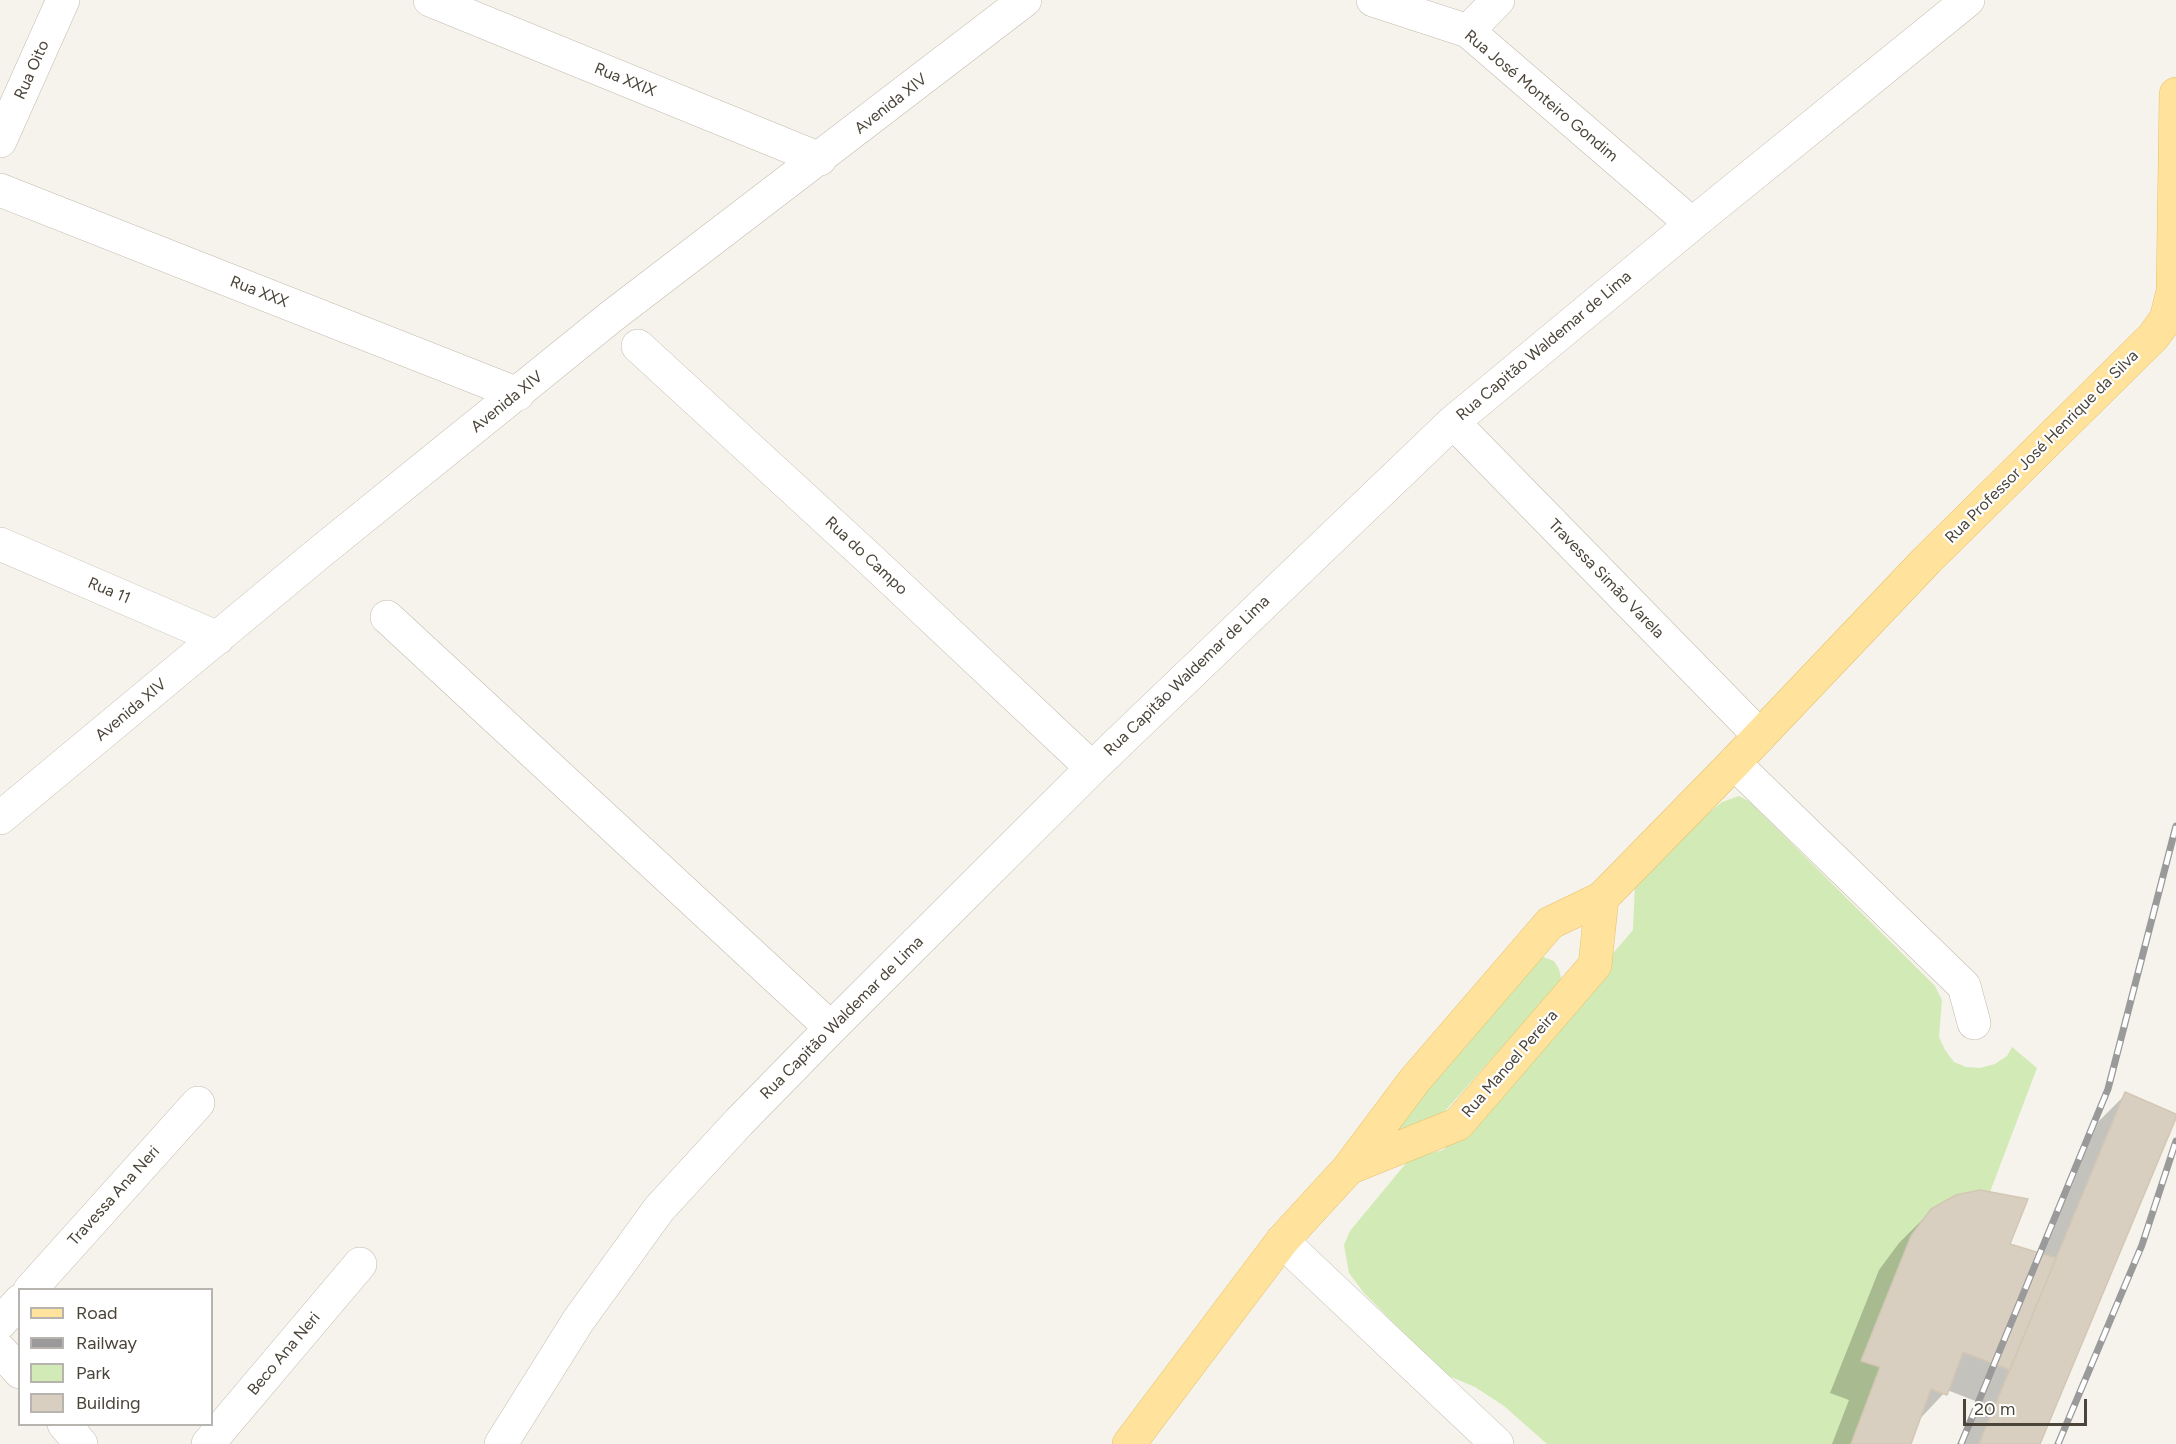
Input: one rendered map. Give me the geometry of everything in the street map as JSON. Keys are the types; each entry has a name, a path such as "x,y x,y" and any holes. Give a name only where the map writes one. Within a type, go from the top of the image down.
{"main road":[{"name":"Rua Professor José Henrique da Silva","path":"1760,736 1927,560 2153,337 2166,319 2173,291 2176,94"},
{"name":"Rua Manoel Pereira","path":"1129,1444 1281,1241 1348,1169 1414,1082 1550,922 1602,898 1760,736"},
{"name":"Rua Manoel Pereira","path":"1348,1169 1458,1124 1595,965 1602,898"}],"street":[{"name":"Rua Oito","path":"0,141 63,0"},
{"name":"Rua XXIX","path":"430,0 820,159"},
{"name":"Avenida XIV","path":"0,818 319,553 612,316 1025,0"},
{"name":"Rua José Monteiro Gondim","path":"1373,0 1468,30 1692,224"},
{"path":"1468,30 1498,0"},
{"name":"Rua Capitão Waldemar de Lima","path":"501,1444 578,1321 659,1209 739,1122 831,1028 1092,768 1453,422 1968,0"},
{"name":"Rua XXX","path":"0,190 518,394"},
{"name":"Rua do Campo","path":"638,346 872,561 1092,768"},
{"name":"Travessa Simão Varela","path":"1453,422 1760,736"},
{"name":"Rua 11","path":"0,544 218,638"},
{"path":"387,617 831,1028"},
{"path":"1734,764 1964,986 1974,1023"},
{"name":"Travessa Ana Neri","path":"32,1288 198,1103"},
{"path":"1281,1241 1497,1444"},
{"name":"Beco Ana Neri","path":"208,1444 360,1264"},
{"path":"0,1323 18,1303"},
{"path":"0,1350 18,1370"},
{"path":"65,1426 81,1444"}],"green space":[{"path":"1739,796 1750,802 1935,986 1942,1000 1939,1037 1954,1062 1966,1067 1980,1068 1995,1064 2007,1056 2012,1047 2037,1068 1990,1192 1980,1190 1956,1195 1931,1209 1911,1236 1861,1360 1880,1367 1851,1444 1547,1444 1504,1406 1475,1387 1444,1374 1364,1293 1349,1273 1344,1245 1350,1231 1407,1162 1422,1155 1443,1150 1453,1140 1633,930 1635,882 1702,818 1722,802"},
{"path":"1543,957 1554,961 1559,969 1561,978 1557,986 1445,1111 1398,1134 1388,1120 1537,959"}],"building":[{"path":"2125,1092 2176,1114 2176,1118 2040,1444 1979,1444"},
{"path":"1980,1190 2028,1199 2010,1244 2056,1258 2010,1370 1963,1352 1947,1395 1931,1389 1911,1444 1851,1444 1880,1367 1861,1361 1911,1236 1931,1209 1956,1195"}],"railway":[{"path":"1961,1444 2108,1089 2176,826"},
{"path":"2058,1444 2142,1245 2176,1141"}]}
